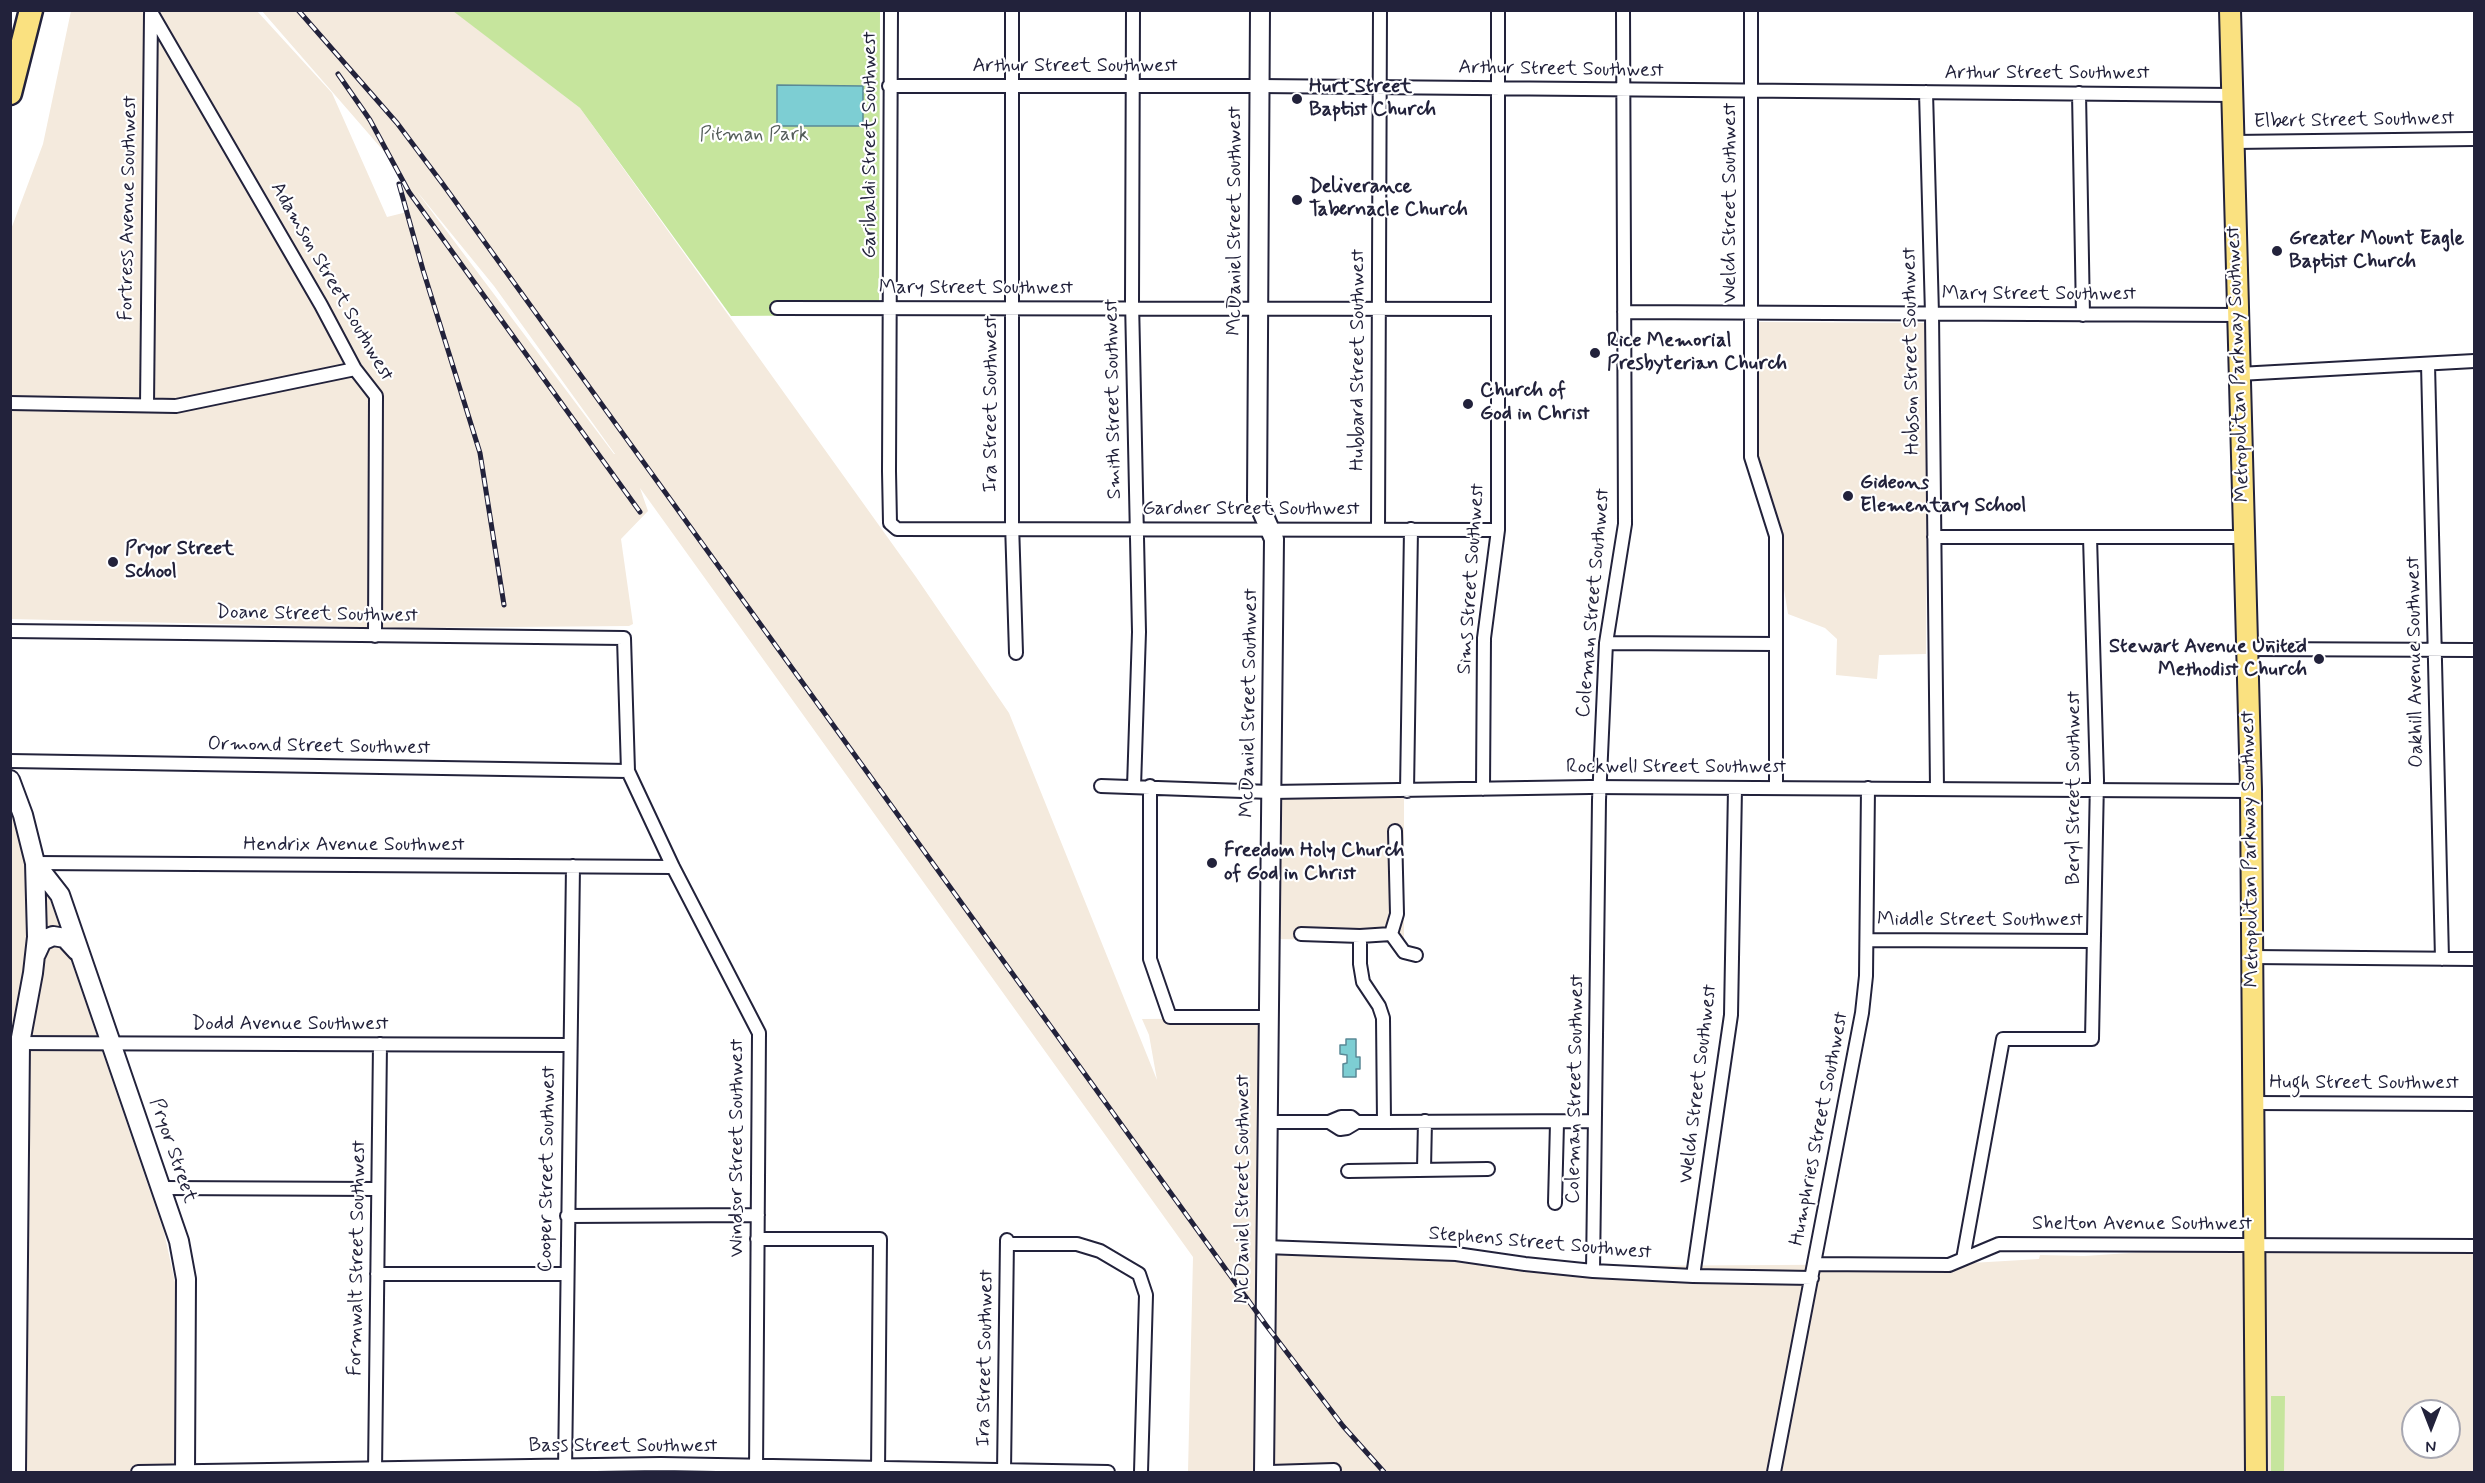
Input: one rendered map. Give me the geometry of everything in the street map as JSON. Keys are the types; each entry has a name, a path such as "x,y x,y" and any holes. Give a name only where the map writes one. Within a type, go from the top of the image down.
{"highway":[{"path":"10,93 31,10"}],"main road":[{"name":"Metropolitan Parkway Southwest","path":"2230,10 2251,791 2256,1473"}],"street":[{"name":"Garibaldi Street Southwest","path":"891,10 890,523 897,530"},
{"name":"Ira Street Southwest","path":"1012,10 1012,530 1016,654"},
{"name":"Smith Street Southwest","path":"1133,10 1132,309 1139,632 1134,787"},
{"name":"McDaniel Street Southwest","path":"1260,10 1257,500 1274,539 1264,1247 1266,1349 1264,1473"},
{"name":"Hubbard Street Southwest","path":"1378,529 1380,10"},
{"name":"Sims Street Southwest","path":"1483,789 1484,638 1498,530 1498,10"},
{"name":"Coleman Street Southwest","path":"1593,1270 1600,787 1606,643 1625,524 1623,10"},
{"name":"Welch Street Southwest","path":"1751,10 1751,457 1776,536 1776,788"},
{"name":"Adamson Street Southwest","path":"151,11 321,305 355,369 376,396 375,636"},
{"name":"Fortress Avenue Southwest","path":"147,405 151,11"},
{"name":"Arthur Street Southwest","path":"890,86 1259,86 2232,95"},
{"name":"Hobson Street Southwest","path":"1926,92 1932,314 1937,789"},
{"path":"2079,93 2082,315"},
{"name":"Elbert Street Southwest","path":"2234,142 2475,139"},
{"name":"Mary Street Southwest","path":"777,308 1498,309"},
{"name":"Mary Street Southwest","path":"1624,312 2238,315"},
{"path":"2239,374 2475,361"},
{"name":"Oakhill Avenue Southwest","path":"2427,364 2442,959"},
{"path":"10,403 176,406 355,369"},
{"path":"1407,790 1411,529"},
{"name":"Gardner Street Southwest","path":"897,530 1498,530"},
{"path":"1934,537 2244,537"},
{"name":"Beryl Street Southwest","path":"1963,1259 2003,1039 2092,1038 2097,789 2090,537"},
{"name":"Doane Street Southwest","path":"10,631 624,638"},
{"name":"Windsor Street Southwest","path":"624,638 628,771 673,867 759,1033 756,1470"},
{"path":"1606,643 1776,644"},
{"path":"2247,649 2475,650"},
{"name":"Ormond Street Southwest","path":"10,761 628,771"},
{"path":"10,780 24,815 34,863 37,938 35,957 15,1043 15,1473"},
{"name":"Rockwell Street Southwest","path":"1101,786 1271,792 1600,787 2251,791"},
{"path":"1150,786 1150,959 1170,1017 1268,1017"},
{"name":"Welch Street Southwest","path":"1693,1275 1731,1015 1735,788"},
{"name":"Humphries Street Southwest","path":"1774,1473 1862,1013 1867,940 1868,788"},
{"path":"1391,934 1397,914 1395,831"},
{"name":"Hendrix Avenue Southwest","path":"34,863 673,867"},
{"name":"Pryor Street","path":"34,863 60,896 179,1241 186,1279 185,1472"},
{"name":"Cooper Street Southwest","path":"565,1469 573,866"},
{"path":"1301,934 1360,936 1391,934"},
{"path":"1391,934 1404,952 1416,955"},
{"path":"35,957 42,942 53,936 65,938 80,954"},
{"path":"1360,936 1360,964 1363,982 1379,1006 1383,1018 1384,1122"},
{"name":"Middle Street Southwest","path":"1867,940 2094,940"},
{"path":"2252,957 2475,959"},
{"name":"Dodd Avenue Southwest","path":"15,1043 569,1045"},
{"name":"Formwalt Street Southwest","path":"375,1471 380,1044"},
{"name":"Hugh Street Southwest","path":"2254,1103 2475,1104"},
{"path":"1266,1122 1329,1122 1341,1117 1351,1117 1357,1122 1557,1123 1594,1121"},
{"path":"1424,1169 1425,1121"},
{"path":"1555,1203 1557,1123"},
{"path":"1348,1171 1488,1170"},
{"path":"161,1188 378,1189"},
{"path":"567,1216 758,1215"},
{"path":"758,1239 880,1239 878,1471"},
{"name":"Ira Street Southwest","path":"1004,1472 1008,1242 1077,1244 1100,1251 1138,1274 1146,1295 1141,1473"},
{"name":"Shelton Avenue Southwest","path":"1814,1264 1949,1265 1999,1244 2475,1246"},
{"name":"Stephens Street Southwest","path":"1264,1247 1456,1254 1525,1264 1593,1270 1812,1278"},
{"path":"377,1274 567,1274"},
{"name":"Bass Street Southwest","path":"138,1473 565,1469 1108,1473"},
{"path":"1270,1473 1334,1470"}],"shaded area":[{"path":"71,11 257,11 332,93 387,217 407,212 401,171 262,11 454,11 580,108 916,577 1009,713 1157,1080 1149,1035 1142,1019 1273,1018 1267,1241 1597,1266 1954,1264 2039,1259 2040,1255 2084,1256 2251,1245 2474,1245 2474,1472 1188,1472 1193,1257 640,488 648,511 621,539 633,624 629,626 393,628 11,619 10,232 43,144","holes":["415,189 494,286 615,454"]},
{"name":"Gideons Elementary School","path":"1758,322 1928,323 1926,654 1879,655 1877,679 1836,675 1837,639 1825,628 1788,614 1783,583 1781,535 1759,458"},
{"path":"1273,789 1404,789 1404,941 1273,939"},
{"path":"10,803 51,902 164,1232 176,1287 175,1472 11,1472"}],"green space":[{"name":"Pitman Park","path":"453,11 880,11 879,315 731,316 580,108"},
{"path":"2271,1396 2285,1396 2284,1472 2271,1472"}],"water":[{"path":"777,85 863,86 863,126 777,126"},
{"path":"1346,1039 1356,1039 1356,1057 1360,1057 1360,1069 1356,1069 1356,1077 1343,1077 1343,1064 1347,1063 1347,1055 1340,1054 1340,1045 1346,1045"}],"railway":[{"path":"298,10 397,123 442,183 1266,1325 1343,1426 1384,1472"},
{"path":"338,74 370,120 409,192 640,512"},
{"path":"399,184 423,270 480,453 504,605"}],"place":[{"name":"Hurt Street Baptist Church","path":"1297,99"},
{"name":"Deliverance Tabernacle Church","path":"1297,200"},
{"name":"Greater Mount Eagle Baptist Church","path":"2277,251"},
{"name":"Rice Memorial Presbyterian Church","path":"1595,353"},
{"name":"Church of God in Christ","path":"1468,404"},
{"name":"Gideons Elementary School","path":"1848,496"},
{"name":"Pryor Street School","path":"113,562"},
{"name":"Stewart Avenue United Methodist Church","path":"2319,659"},
{"name":"Freedom Holy Church of God in Christ","path":"1212,863"}]}
